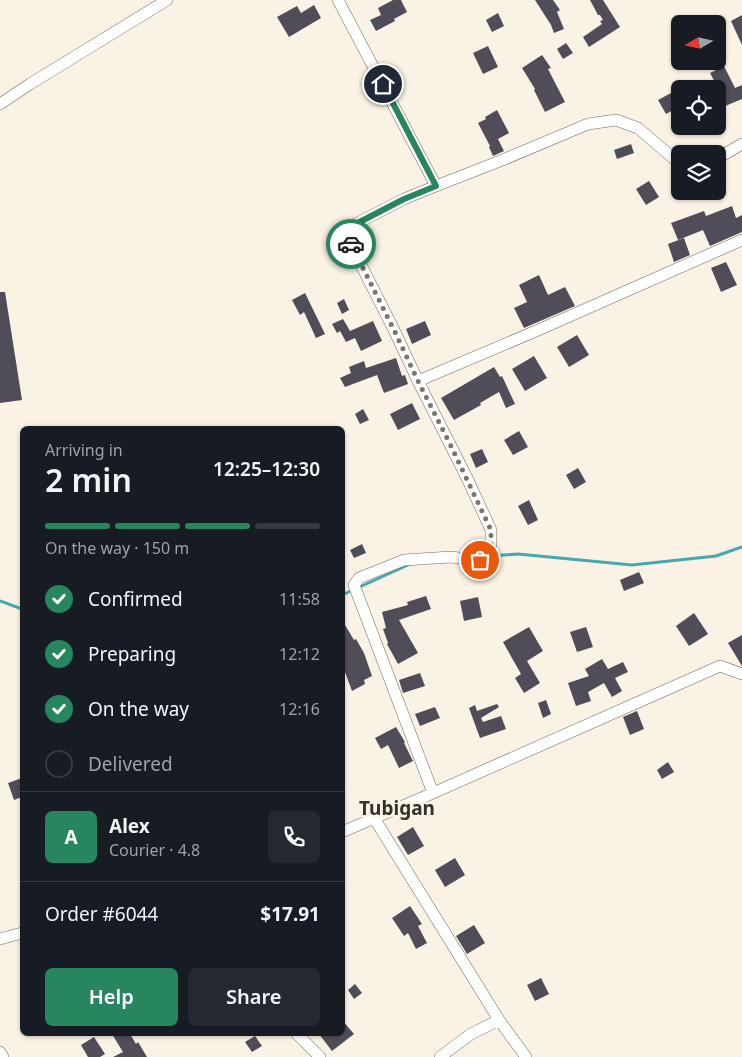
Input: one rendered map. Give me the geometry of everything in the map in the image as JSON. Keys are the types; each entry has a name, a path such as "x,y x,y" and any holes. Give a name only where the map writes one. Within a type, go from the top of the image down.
{"street":[{"path":"0,104 167,0"},
{"path":"338,0 436,186"},
{"path":"433,793 356,590 359,578 404,560 451,557 474,560 485,559 491,552 491,530 349,241 348,228 404,199 588,124 616,120 638,128 671,156"},
{"path":"726,153 742,144"},
{"path":"418,381 742,240"},
{"path":"345,831 720,666 742,674"},
{"path":"374,818 499,1020 526,1057"},
{"path":"0,939 20,934"},
{"path":"440,1057 471,1034 499,1020"},
{"path":"299,1036 320,1057"},
{"path":"0,1052 3,1057"}],"building":[{"path":"393,0 401,0 407,12 376,31 370,20 381,15 378,8"},
{"path":"535,0 553,0 560,10 557,12 564,29 554,33"},
{"path":"590,0 603,0 620,27 589,47 583,37 602,24 600,21 603,20"},
{"path":"314,5 321,18 289,37 277,17 297,6 301,13"},
{"path":"498,13 504,26 492,32 486,20"},
{"path":"742,15 742,45 731,21"},
{"path":"566,43 573,53 563,59 557,49"},
{"path":"488,46 498,67 483,74 473,53"},
{"path":"542,55 551,68 548,69 565,102 545,112 535,89 522,68"},
{"path":"716,70 726,70 735,88 742,85 742,99 726,106 726,80 714,80 710,73"},
{"path":"671,93 671,111 666,114 658,100"},
{"path":"497,110 509,133 498,139 504,151 493,156 478,123"},
{"path":"631,144 634,153 617,159 614,150"},
{"path":"649,181 659,197 646,205 636,189"},
{"path":"732,206 736,218 742,215 742,232 710,246 703,230 678,240 671,223 704,211 706,216"},
{"path":"684,238 690,255 674,262 668,244"},
{"path":"726,262 737,285 721,292 711,268"},
{"path":"539,275 548,295 565,287 575,306 524,328 514,308 527,302 519,285"},
{"path":"0,292 5,292 22,400 0,403"},
{"path":"305,293 325,334 316,338 304,312 300,315 292,300"},
{"path":"344,299 349,310 342,314 337,303"},
{"path":"343,319 350,331 373,321 382,341 361,351 355,338 346,342 340,331 337,333 332,324"},
{"path":"425,321 431,335 412,344 406,329"},
{"path":"577,335 589,355 569,367 557,347"},
{"path":"534,356 547,378 525,391 512,369"},
{"path":"396,358 402,376 405,375 408,384 384,393 377,375 345,387 340,378 351,373 349,367 364,361 366,368"},
{"path":"494,367 500,377 502,376 515,404 506,408 499,392 480,403 481,405 454,420 441,398"},
{"path":"412,403 420,419 398,430 390,414"},
{"path":"363,409 369,420 360,424 355,414"},
{"path":"519,431 528,447 513,455 504,440"},
{"path":"482,449 488,462 476,468 470,454"},
{"path":"578,468 586,482 574,489 566,475"},
{"path":"529,500 538,520 528,525 518,506"},
{"path":"362,544 366,553 354,558 350,550"},
{"path":"639,572 644,583 624,591 620,580"},
{"path":"426,596 431,609 399,620 418,653 398,664 387,644 383,629 386,628 382,612 408,605 407,602"},
{"path":"478,597 482,617 464,621 460,601"},
{"path":"694,613 708,634 689,646 676,626"},
{"path":"345,625 364,653 372,676 364,680 365,684 352,691 345,672"},
{"path":"529,627 543,651 527,661 540,683 524,693 515,678 521,674 503,642"},
{"path":"586,627 593,647 577,652 570,632"},
{"path":"742,635 742,666 728,643"},
{"path":"602,659 608,669 623,662 628,672 615,678 622,691 612,697 604,683 588,692 591,701 576,706 568,683 589,676 585,669"},
{"path":"420,673 425,686 403,693 399,680"},
{"path":"546,700 551,714 543,718 538,703"},
{"path":"497,704 499,707 481,718 483,722 501,716 506,729 480,738 469,708 475,705 477,711"},
{"path":"435,707 440,718 420,726 415,714"},
{"path":"637,711 644,729 630,735 623,717"},
{"path":"396,727 413,761 399,768 388,745 381,749 375,738"},
{"path":"668,762 674,772 662,779 657,770"},
{"path":"20,779 20,798 14,800 8,783"},
{"path":"413,827 424,846 408,855 397,837"},
{"path":"455,858 465,875 445,887 435,870"},
{"path":"410,906 422,924 418,926 427,943 416,949 408,933 404,936 392,918"},
{"path":"474,925 485,943 467,954 456,936"},
{"path":"541,978 549,994 535,1001 527,985"},
{"path":"355,984 362,993 354,999 348,990"},
{"path":"345,1024 354,1034 332,1051 321,1036 345,1036"},
{"path":"113,1036 131,1036 136,1044 138,1042 147,1057 113,1057 123,1052"},
{"path":"255,1036 262,1046 252,1052 245,1042"},
{"path":"94,1037 105,1054 100,1057 88,1057 81,1045"}],"waterway":[{"path":"491,556 518,554 632,565 716,556 742,547"},
{"path":"345,594 408,565"},
{"path":"0,601 20,608"}],"way so far":[{"path":"351,244 491,530 491,552 485,559 480,560"}],"district":[{"name":"Tubigan","path":"397,808"}],"route":[{"path":"351,244 348,228 404,199 436,186 383,84"}]}
